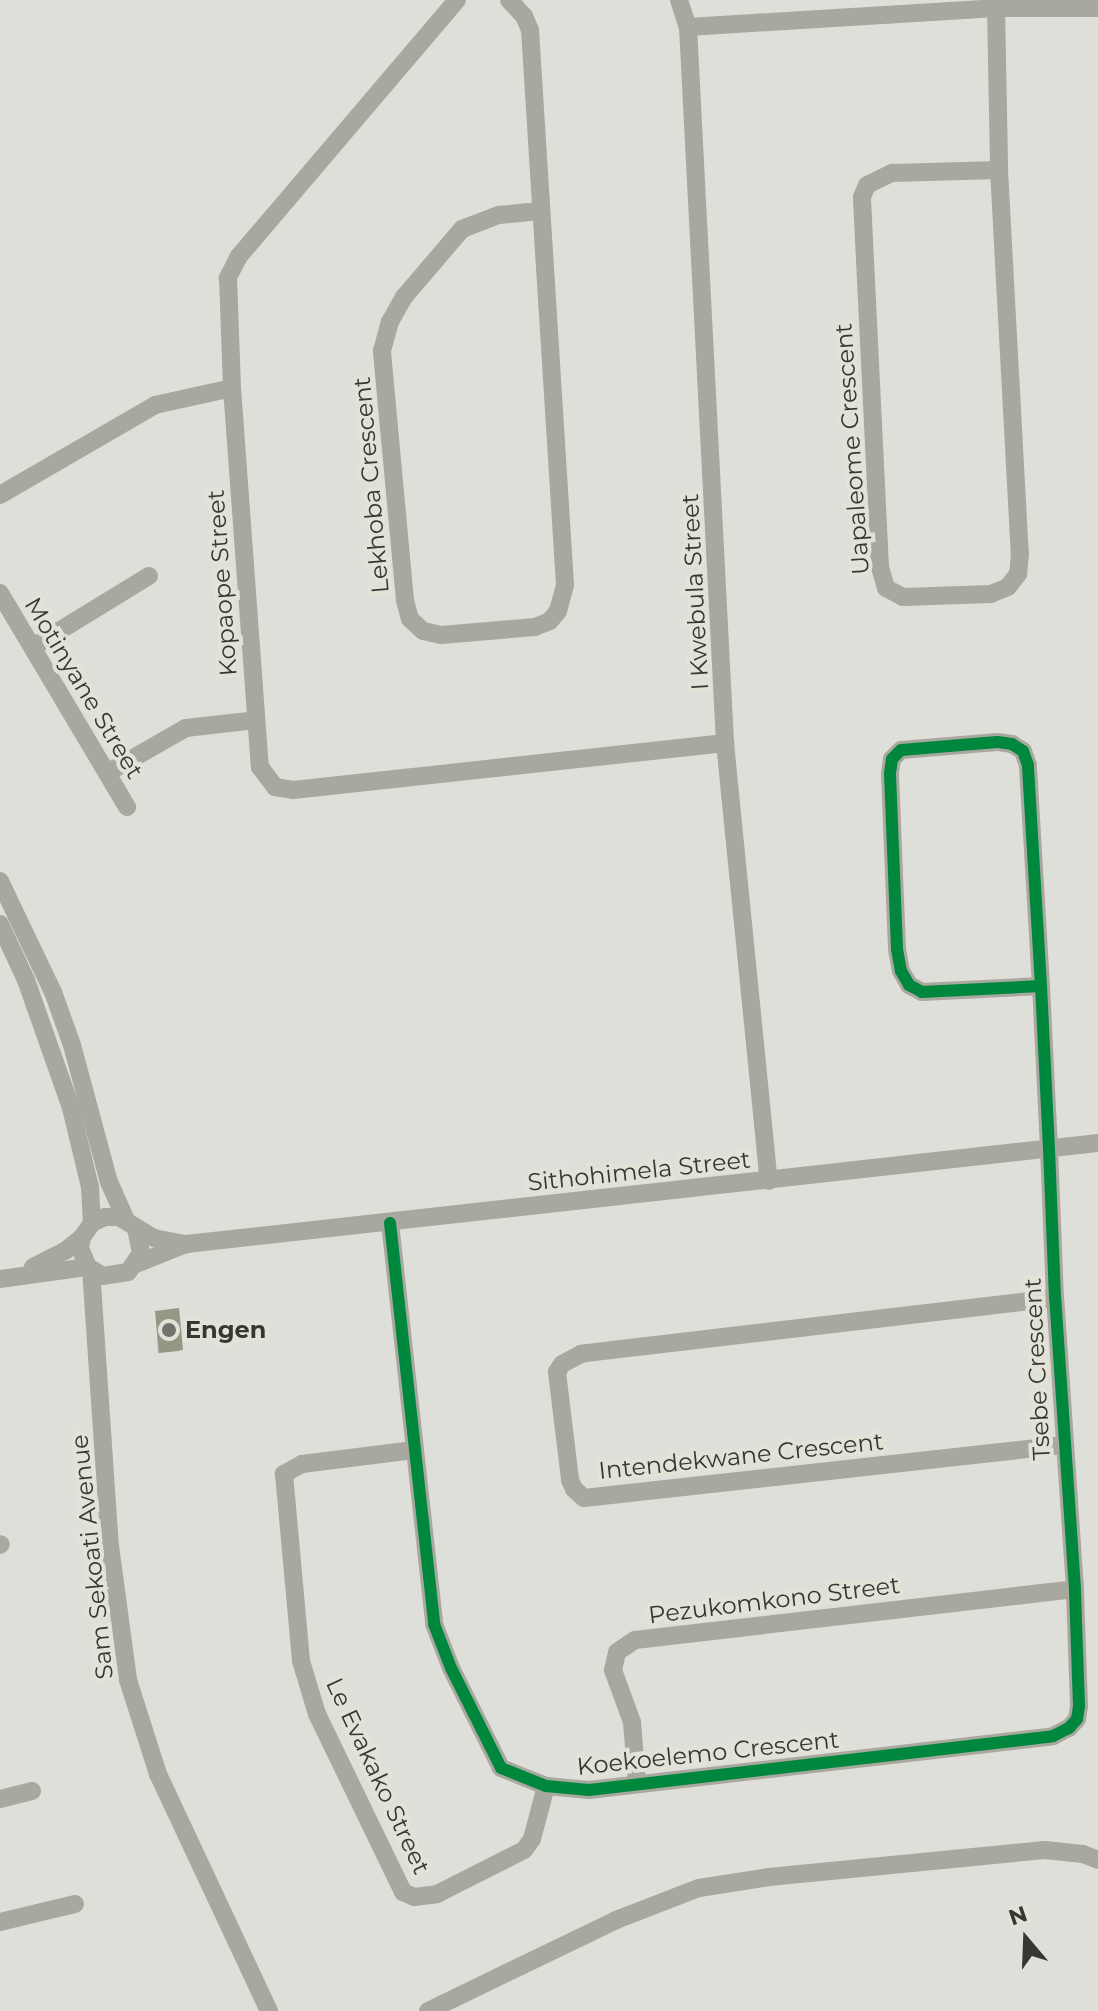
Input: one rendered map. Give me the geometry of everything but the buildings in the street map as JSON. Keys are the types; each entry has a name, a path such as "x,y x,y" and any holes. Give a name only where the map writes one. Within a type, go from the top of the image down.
{"street":[{"name":"Kopaope Street","path":"457,0 239,256 228,278 226,294 232,388 262,772 275,787 293,790 725,743"},
{"name":"Lekhoba Crescent","path":"509,0 524,16 530,30 563,599 550,621 535,627 441,635 423,631 410,619 405,600 382,351 390,322 404,297 462,229 499,215 540,211"},
{"name":"I Kwebula Street","path":"679,0 688,27 725,743 769,1181"},
{"path":"688,27 996,8 1098,8"},
{"name":"Uapaleome Crescent","path":"996,8 999,170 1020,553 1018,574 1008,587 991,594 903,597 886,588 880,567 862,197 867,185 892,173 999,170"},
{"path":"0,495 155,405 232,388"},
{"path":"33,647 149,576"},
{"name":"Motinyane Street","path":"0,593 127,807"},
{"path":"107,773 186,728 256,720"},
{"name":"Tsebe Crescent","path":"1041,986 922,992 909,985 901,971 897,949 890,774 892,759 901,750 997,742 1012,744 1023,751 1028,765 1041,986 1063,1445 1075,1589 1079,1706 1077,1719 1069,1728 1053,1736"},
{"path":"0,881 53,992 72,1045 109,1182 141,1247 136,1264 117,1276 95,1313"},
{"path":"0,924 26,980 71,1108 90,1187 87,1230 80,1248 89,1268 103,1276 117,1276"},
{"name":"Sithohimela Street","path":"136,1264 186,1244 1098,1143"},
{"path":"8,1277 65,1251 87,1230 112,1216 131,1225"},
{"name":"Koekoelemo Crescent","path":"390,1223 432,1607 442,1648 498,1765 546,1786 576,1791 1053,1736"},
{"name":"Sithohimela Street","path":"131,1225 154,1238 186,1244"},
{"path":"8,1277 89,1268"},
{"name":"Sam Sekoati Avenue","path":"89,1268 95,1313 110,1546 128,1680 148,1748 170,1802 269,2010"},
{"name":"Intendekwane Crescent","path":"1055,1298 581,1354 562,1364 557,1372 570,1480 584,1498 1063,1445"},
{"name":"Le Evakako Street","path":"414,1450 302,1464 284,1474 300,1651 317,1714 403,1892 411,1896 433,1896 524,1850 532,1839 546,1786"},
{"name":"Pezukomkono Street","path":"637,1784 632,1722 613,1670 617,1652 635,1640 1075,1589"},
{"path":"0,1799 32,1791"},
{"path":"428,2011 616,1920 699,1888 769,1877 1045,1850 1083,1854 1098,1860"},
{"path":"0,1922 75,1904"}],"cycle path":[{"path":"390,1223 434,1624 451,1668 501,1768 546,1786 589,1790 1053,1736 1069,1728 1077,1719 1079,1706 1075,1589 1055,1298 1041,986 1028,765 1023,751 1012,744 997,742 901,750 892,759 890,774 897,949 901,971 909,985 922,992 1041,986"}],"place":[{"name":"Engen","path":"169,1330"}]}
